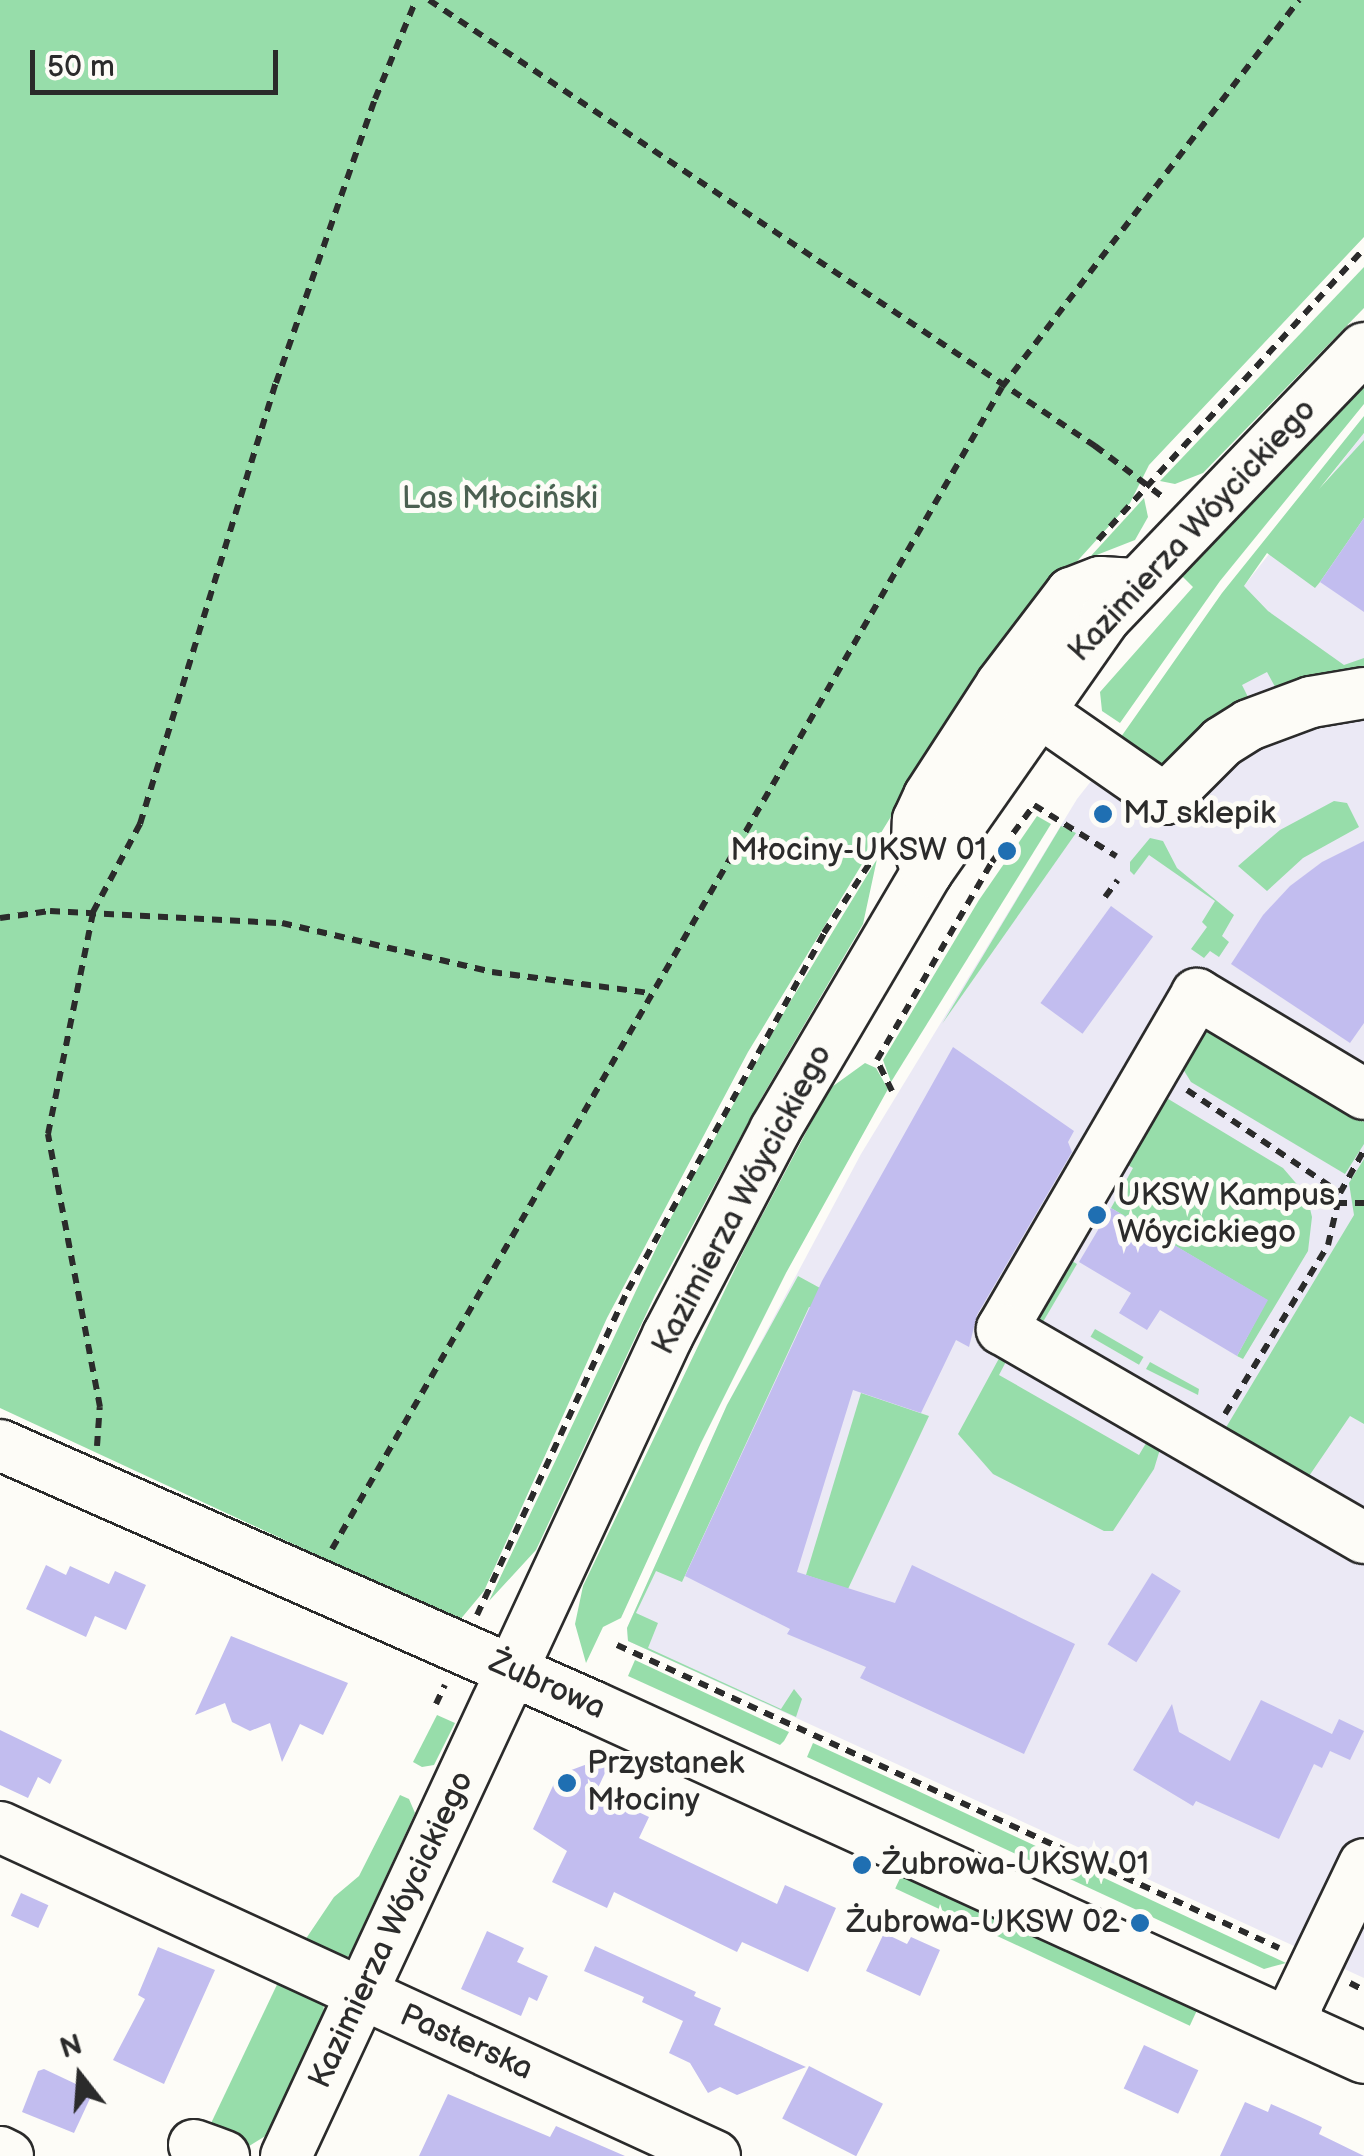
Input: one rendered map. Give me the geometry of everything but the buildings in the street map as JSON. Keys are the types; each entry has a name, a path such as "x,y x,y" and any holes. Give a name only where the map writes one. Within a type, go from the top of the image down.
{"street":[{"name":"Kazimierza Wóycickiego","path":"286,2156 668,1335 733,1206 928,872 1080,649 1136,584 1364,348"},
{"path":"928,872 917,842 918,820 928,796 1001,686 1072,593 1100,582 1136,584"},
{"path":"1037,710 1164,799 1222,742 1249,725 1311,702 1364,694"},
{"path":"1364,1094 1197,994 1002,1329 1364,1538"},
{"name":"Żubrowa","path":"0,1445 514,1671 1364,2058"},
{"name":"Pasterska","path":"0,1827 715,2156"},
{"path":"1296,2026 1297,2004 1364,1864"},
{"path":"0,2152 8,2156"}],"path":[{"path":"94,1487 100,1407 48,1134 93,912 140,824 276,383 375,100 416,0"},
{"path":"429,0 1148,483 1364,250"},
{"path":"313,1582 1002,386 1299,0"},
{"path":"892,1091 877,1060 992,862 1034,806 1116,856"},
{"path":"1105,897 1118,880"},
{"path":"0,918 50,911 282,922 492,972 649,993"},
{"path":"1154,1068 1340,1192"},
{"path":"1206,1445 1328,1245 1340,1192 1364,1150"},
{"path":"1337,1203 1364,1203"},
{"path":"617,1644 1297,1956"}],"shaded area":[{"name":"UKSW Kampus Wóycickiego","path":"1364,433 1364,1978 628,1641 627,1628 727,1405 861,1154 1077,799"}],"green space":[{"name":"Las Młociński","path":"0,0 1364,0 1364,237 1149,465 1130,503 1032,611 921,767 748,1052 607,1318 484,1591 459,1621 0,1408"},
{"path":"1364,267 1364,308 1203,473 1175,484 1160,481"},
{"path":"1364,386 1364,404 1220,581 1120,723 1102,711 1100,692 1193,587 1180,574"},
{"path":"1364,416 1364,433 1319,489 1364,440 1364,518 1320,582 1315,588 1267,553 1244,586 1268,611 1344,665 1364,658 1364,678 1280,696 1267,672 1242,685 1253,707 1162,771 1116,744 1222,593"},
{"path":"1144,498 1148,517 1135,540 1089,558"},
{"path":"1334,801 1347,803 1359,827 1303,858 1267,891 1238,866 1280,830"},
{"path":"1037,816 1051,824 891,1082 883,1060 979,900"},
{"path":"1061,826 1076,833 942,1024"},
{"path":"1150,838 1163,841 1177,868 1234,915 1222,936 1229,942 1219,957 1210,951 1204,958 1191,949 1207,927 1202,922 1215,901 1149,855 1134,875 1130,871 1130,862"},
{"path":"877,859 863,924 762,1097 655,1295 536,1550 489,1601 669,1221 787,1007"},
{"path":"1211,1029 1364,1122 1364,1144 1345,1174 1191,1082 1183,1069 1185,1059 1203,1031"},
{"path":"865,1063 876,1068 888,1089 786,1273 701,1443 621,1618 603,1627 586,1663 575,1624 583,1586 747,1244 829,1089"},
{"path":"1165,1097 1283,1168 1307,1196 1312,1217 1308,1251 1243,1359 1237,1356 1267,1300 1111,1208 1133,1168 1114,1157"},
{"path":"1364,1159 1364,1424 1350,1416 1307,1479 1225,1429 1354,1215 1349,1183"},
{"path":"1060,1254 1077,1264 1040,1327 1034,1317"},
{"path":"798,1276 875,1318 809,1307 682,1582 656,1571 636,1613 658,1623 648,1648 781,1709 794,1689 802,1699 796,1717 628,1641 627,1628 727,1405"},
{"path":"1095,1329 1143,1357 1139,1365 1090,1337"},
{"path":"1003,1351 1011,1352 999,1375 1139,1455 1152,1433 1161,1446 1154,1469 1113,1531 1104,1531 993,1474 958,1434"},
{"path":"1150,1362 1199,1389 1198,1395 1146,1369"},
{"path":"861,1393 929,1416 848,1589 806,1575"},
{"path":"635,1660 789,1732 780,1745 628,1676"},
{"path":"437,1715 455,1723 434,1765 422,1767 413,1762"},
{"path":"813,1743 1286,1963 1264,1969 807,1757"},
{"path":"400,1795 409,1799 415,1813 350,1954 341,1963 299,1949 334,1897 359,1876"},
{"path":"902,1874 1197,2011 1190,2026 895,1889"},
{"path":"283,1972 323,1997 324,2015 267,2135 246,2148 204,2138"}],"place":[{"name":"MJ sklepik","path":"1103,814"},
{"name":"Młociny-UKSW 01","path":"1007,851"},
{"name":"UKSW Kampus Wóycickiego","path":"1097,1215"},
{"name":"Przystanek Młociny","path":"567,1783"},
{"name":"Żubrowa-UKSW 01","path":"862,1865"},
{"name":"Żubrowa-UKSW 02","path":"1140,1923"}]}
